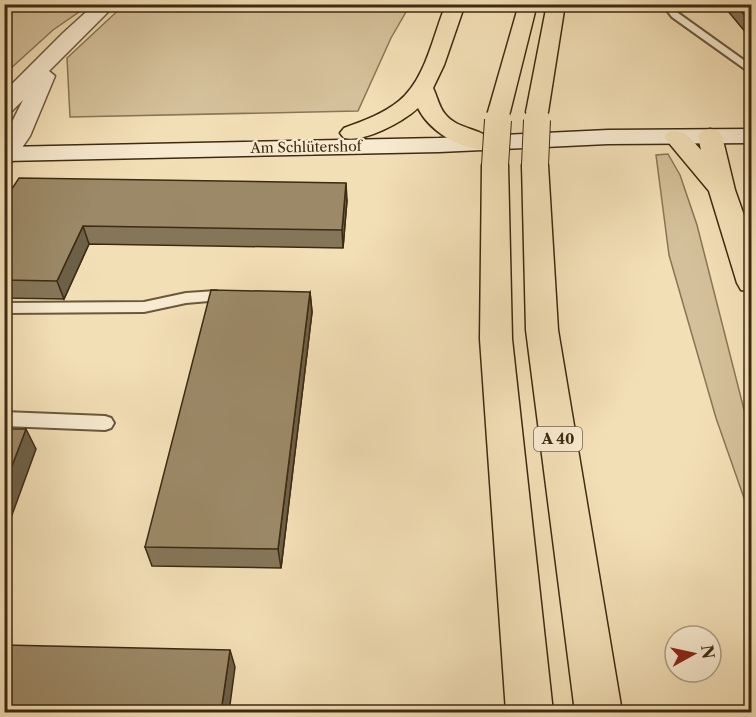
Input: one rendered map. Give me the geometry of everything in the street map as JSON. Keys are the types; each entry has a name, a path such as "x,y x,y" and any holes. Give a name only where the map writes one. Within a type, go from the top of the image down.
{"highway":[{"path":"352,133 396,114 411,103 423,89 456,4"},
{"path":"528,4 489,154 496,339 530,712"},
{"name":"A 40","path":"556,4 537,112 535,165 542,330 599,712"},
{"path":"423,89 433,118 489,154"},
{"path":"676,136 722,190"},
{"path":"710,136 722,190 752,283"}],"street":[{"path":"4,106 107,4"},
{"path":"8,147 54,55"},
{"name":"Am Schlütershof","path":"8,147 352,133 452,132 608,137 752,136"},
{"name":"Am Schlütershof","path":"8,147 489,154 608,137"}],"lane":[{"path":"666,4 675,15 752,71"},
{"path":"4,308 144,307 186,298 216,296"},
{"path":"4,419 105,423"}],"shaded area":[{"path":"5,4 89,5 53,30 9,70 5,79"},
{"path":"125,4 410,5 391,38 358,111 70,117 67,58"},
{"path":"668,154 680,175 697,225 751,437 751,518 716,418 669,255 656,155"}],"building":[{"path":"735,4 752,4 752,24"},
{"path":"19,178 346,183 342,230 83,226 57,281 4,280 4,201"},
{"path":"211,290 310,292 278,549 145,547"},
{"path":"4,429 26,429 4,487"},
{"path":"4,645 230,650 221,712 4,712"}]}
